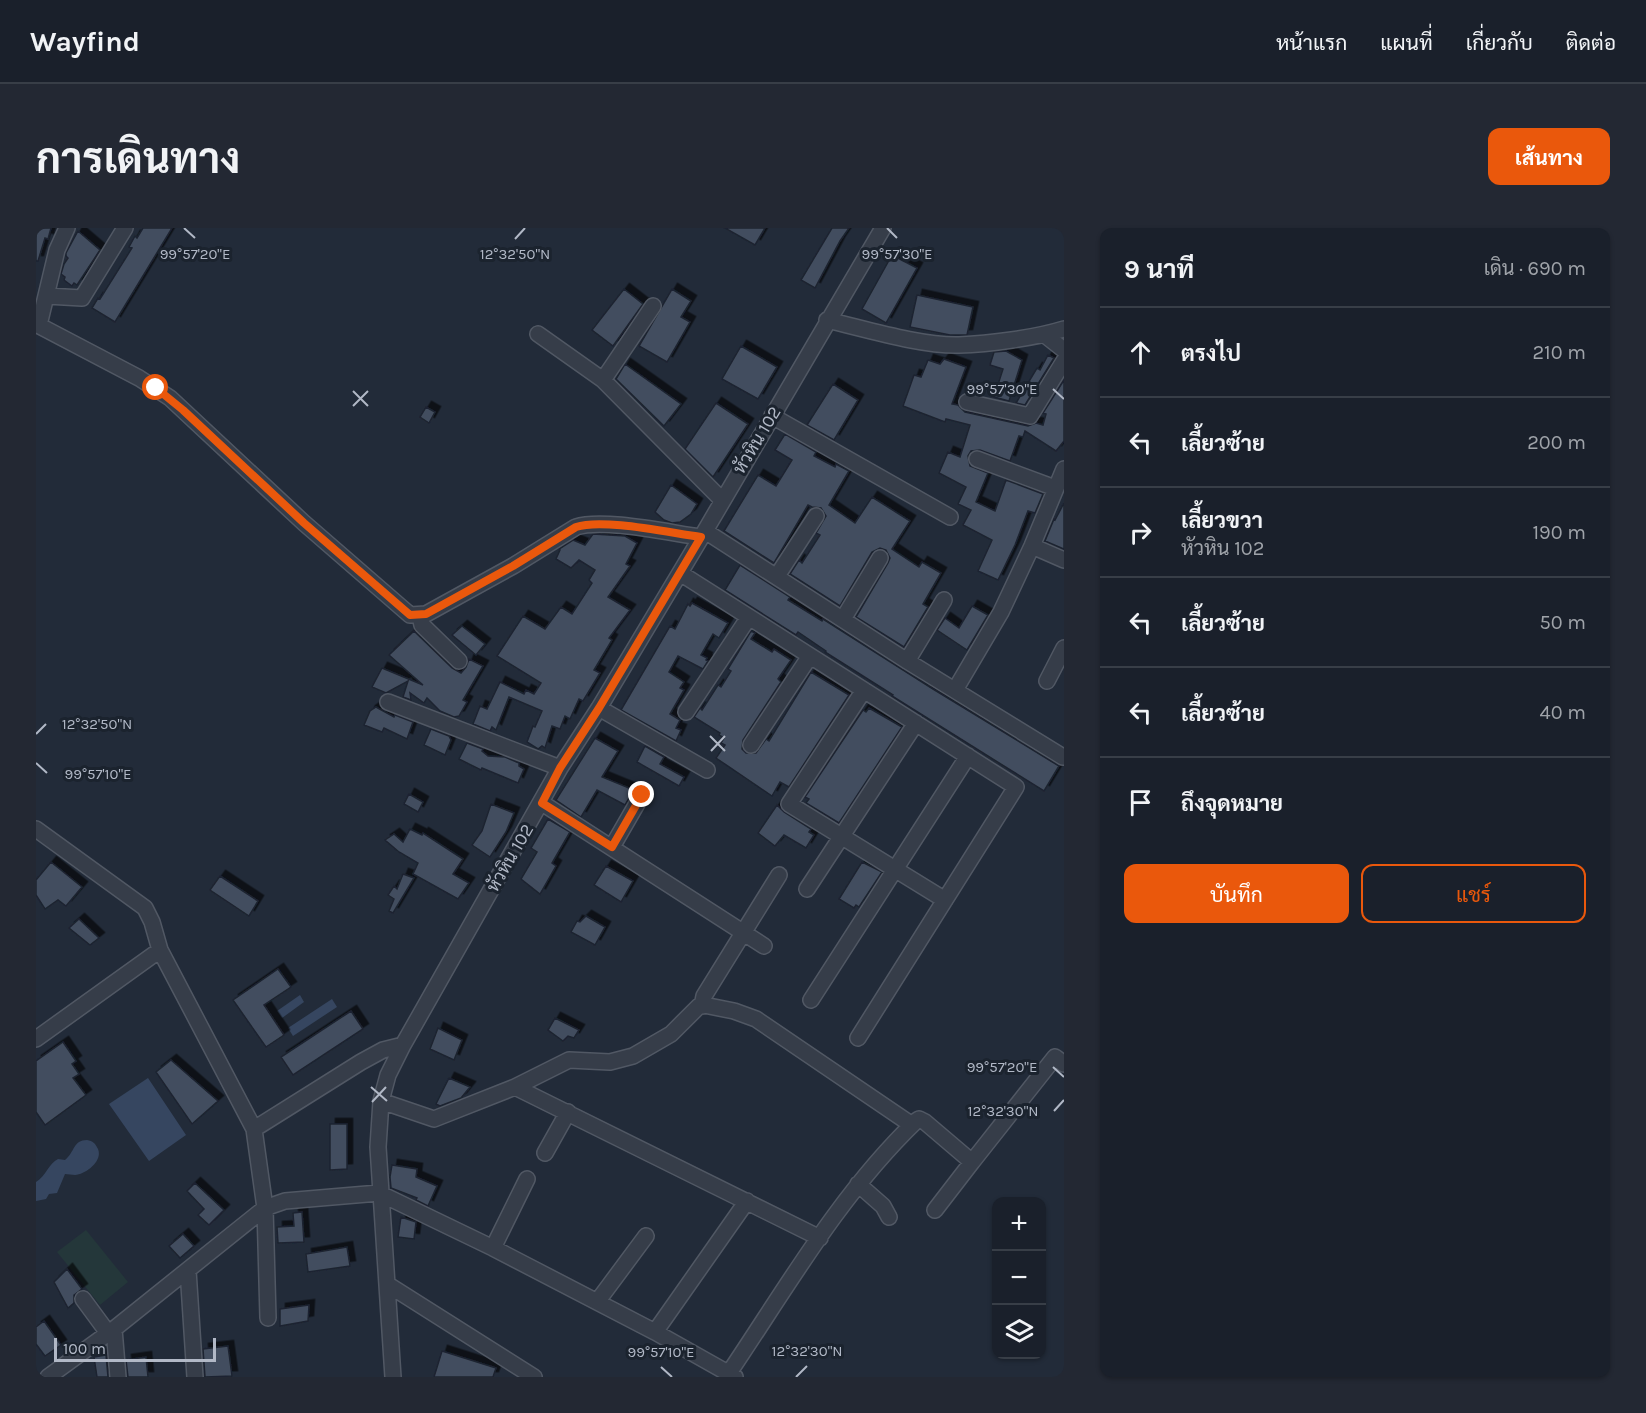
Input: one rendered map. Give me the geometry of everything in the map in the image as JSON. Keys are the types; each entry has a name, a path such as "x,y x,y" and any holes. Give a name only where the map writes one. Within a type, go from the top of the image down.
{"street":[{"path":"68,228 57,250 38,325 139,378 170,398 304,523 410,615 420,616 513,566 582,525 600,524 703,534 777,576 1063,757"},
{"path":"47,296 82,298 125,228"},
{"name":"หัวหิน 102","path":"393,1377 379,1193 378,1147 381,1101 388,1075 560,768 680,573 883,228"},
{"path":"603,380 653,306"},
{"path":"827,320 921,341 958,345 1045,335 1064,329"},
{"path":"538,334 603,380 722,500"},
{"path":"1045,335 1064,350"},
{"path":"968,402 1030,416 1064,361"},
{"path":"772,416 950,517"},
{"path":"977,459 1055,488"},
{"path":"955,690 1001,612 1064,469"},
{"path":"777,576 816,516"},
{"path":"1032,546 1064,560"},
{"path":"843,619 880,558"},
{"path":"680,573 1016,787 858,1038"},
{"path":"908,661 944,600"},
{"path":"420,616 422,625 459,661"},
{"path":"686,712 749,617"},
{"path":"1047,681 1064,648"},
{"path":"751,745 810,656"},
{"path":"864,690 789,804 945,900"},
{"path":"388,702 560,768"},
{"path":"599,708 707,770"},
{"path":"807,889 916,723"},
{"path":"811,1000 968,756"},
{"path":"612,847 642,795"},
{"path":"542,803 764,946"},
{"path":"36,829 145,908 152,922 160,950 254,1129 265,1208 267,1318"},
{"path":"702,1006 704,996 779,875"},
{"path":"36,1039 160,950"},
{"path":"381,1101 434,1119 515,1087 569,1060 610,1062 633,1056 671,1034 688,1019 694,1010 702,1006 734,1011 756,1019 912,1125"},
{"path":"254,1129 361,1062 383,1050 403,1045"},
{"path":"935,1210 1055,1057 1064,1064"},
{"path":"515,1087 820,1238"},
{"path":"545,1153 568,1112"},
{"path":"48,1377 111,1331 265,1208 285,1201 379,1193 493,1248 655,1332 732,1375 820,1238 858,1184 870,1168 912,1125 919,1119 925,1122 972,1162"},
{"path":"493,1248 527,1179"},
{"path":"858,1184 883,1206 889,1217"},
{"path":"655,1332 747,1201"},
{"path":"597,1302 646,1236"},
{"path":"188,1270 195,1377"},
{"path":"387,1284 534,1377"},
{"path":"83,1299 111,1331 118,1377"}],"shaded area":[{"path":"86,1230 128,1282 100,1305 57,1252"}],"water":[{"path":"300,995 304,1002 282,1018 277,1011"},
{"path":"332,999 337,1007 293,1036 288,1028"},
{"path":"148,1078 186,1135 149,1161 109,1104"},
{"path":"87,1140 94,1143 98,1149 96,1162 79,1174 65,1174 57,1193 49,1194 46,1199 36,1201 36,1182 55,1161 65,1160 79,1142"}],"building":[{"path":"36,228 51,228 48,239 45,238 38,261 36,261"},
{"path":"143,228 172,228 115,322 92,308 132,248 129,247 135,236 137,238"},
{"path":"725,228 765,228 755,245"},
{"path":"832,228 849,228 815,288 801,280"},
{"path":"78,231 100,250 77,285 74,283 72,286 64,280 65,277 61,274 68,258 66,253"},
{"path":"892,255 917,268 886,323 862,309"},
{"path":"624,289 643,304 613,346 592,330"},
{"path":"672,289 691,301 681,317 690,322 667,362 639,346"},
{"path":"917,295 973,307 967,335 950,335 910,327"},
{"path":"741,346 777,367 758,399 722,379"},
{"path":"1006,351 1022,360 1009,401 994,397 1003,369 990,365 994,352"},
{"path":"1048,355 1054,358 1025,405 1016,403 1037,368 1040,370"},
{"path":"944,359 966,367 952,404 958,405 965,412 1028,426 1036,423 1043,425 1046,414 1043,413 1064,380 1064,441 1056,451 1025,431 1023,437 1019,436 1010,461 980,450 971,451 968,456 970,466 988,473 976,502 995,511 1006,480 1043,494 1035,513 1028,511 998,580 978,571 992,540 963,525 971,510 958,504 966,487 939,473 948,452 960,457 970,425 946,419 945,422 903,406 914,375 921,377 928,360 940,364"},
{"path":"625,364 681,404 664,426 616,379"},
{"path":"833,384 858,400 834,440 807,425"},
{"path":"716,403 748,424 713,477 685,449"},
{"path":"426,407 435,412 429,423 420,417"},
{"path":"785,434 816,452 814,456 835,467 836,464 849,471 829,505 855,523 872,497 910,521 892,549 919,567 922,562 941,573 923,604 928,607 904,647 856,617 888,563 890,558 886,550 880,548 872,552 840,606 790,574 799,560 802,563 820,535 816,533 826,516 821,508 808,505 774,563 724,531 758,475 776,486 792,460 775,450"},
{"path":"671,485 697,504 691,514 680,522 672,523 664,520 655,512"},
{"path":"1064,503 1064,549 1045,541"},
{"path":"593,534 625,536 637,543 626,564 630,566 608,597 630,610 609,638 612,640 594,670 600,673 583,701 579,699 570,719 565,716 560,729 552,726 545,748 542,746 538,749 527,742 542,711 509,697 496,730 492,727 490,731 473,724 480,706 487,709 500,682 524,694 526,690 534,694 541,683 497,656 523,616 545,629 561,607 572,614 592,583 589,580 595,570 579,560 571,568 556,559 559,549 573,540 585,545"},
{"path":"740,565 790,597 788,600 822,621 823,619 1059,766 1044,791 892,696 798,632 796,635 725,590"},
{"path":"692,603 728,623 719,638 713,634 701,655 708,661 703,669 678,656 669,672 684,682 680,688 684,690 670,714 680,720 676,728 681,730 676,741 621,710 670,626 675,629 688,604 690,606"},
{"path":"972,606 988,615 967,650 937,630 945,618 959,628"},
{"path":"462,626 485,644 476,655 452,635"},
{"path":"414,631 452,668 461,673 469,659 483,666 463,700 467,702 459,716 454,717 440,711 427,698 424,703 410,693 411,700 403,697 408,681 386,693 372,687 382,668 423,685 389,655"},
{"path":"751,631 755,633 751,639 772,652 774,649 791,660 778,679 781,682 743,740 742,749 746,753 756,753 766,739 769,741 811,672 849,695 789,787 780,782 772,796 716,758 725,745 721,743 724,738 719,735 720,733 694,717 700,708 702,710 718,685 721,687 731,671 728,669"},
{"path":"376,707 394,717 395,715 413,722 407,739 384,728 382,732 364,725 370,711"},
{"path":"869,708 902,727 839,823 806,803 809,799 805,797 863,710 866,712"},
{"path":"431,729 449,736 451,740 445,755 424,745"},
{"path":"595,738 618,751 602,777 634,790 625,805 597,790 581,817 556,800"},
{"path":"467,743 483,749 482,751 488,756 505,757 519,763 519,766 524,769 518,783 482,768 481,770 459,759"},
{"path":"645,746 664,757 660,764 684,777 679,786 637,762"},
{"path":"409,794 423,802 418,812 404,804"},
{"path":"491,804 514,813 506,832 490,857 472,845 482,831"},
{"path":"777,805 811,829 809,832 814,835 806,848 784,835 775,846 758,833"},
{"path":"548,819 570,832 552,863 556,866 540,894 521,879 537,852 531,848"},
{"path":"410,829 422,835 423,833 463,859 453,874 469,883 458,899 413,874 418,863 399,852 385,840 394,834 403,842"},
{"path":"51,862 82,887 66,906 58,900 45,909 36,895 36,880"},
{"path":"862,862 882,872 859,907 856,905 854,908 839,899"},
{"path":"606,866 633,881 621,902 594,885"},
{"path":"403,874 414,878 393,913 389,911 394,899 388,895 394,886 397,889"},
{"path":"220,876 258,901 249,916 210,890"},
{"path":"586,916 605,927 595,945 571,932 577,921 580,922"},
{"path":"79,919 99,938 90,945 69,928"},
{"path":"278,969 291,987 264,1005 284,1035 266,1047 233,1000"},
{"path":"351,1011 363,1029 293,1075 281,1057"},
{"path":"555,1018 579,1030 574,1038 568,1036 563,1041 548,1030"},
{"path":"438,1028 462,1040 454,1060 430,1049"},
{"path":"63,1042 76,1061 72,1064 79,1074 73,1078 86,1095 45,1125 36,1112 36,1061"},
{"path":"171,1060 218,1101 192,1124 156,1072"},
{"path":"449,1078 470,1087 461,1098 440,1106 436,1104"},
{"path":"330,1124 347,1124 347,1169 330,1170"},
{"path":"392,1165 417,1169 416,1177 437,1186 428,1206 416,1200 417,1198 391,1188"},
{"path":"195,1183 224,1210 209,1225 198,1215 204,1209 187,1191"},
{"path":"302,1212 304,1242 278,1243 277,1227 294,1226 293,1213"},
{"path":"401,1217 416,1222 414,1239 398,1237"},
{"path":"183,1234 194,1246 180,1258 169,1246"},
{"path":"347,1247 350,1266 308,1272 306,1254"},
{"path":"67,1269 82,1289 74,1295 74,1303 68,1308 54,1282"},
{"path":"309,1305 308,1321 280,1326 280,1309"},
{"path":"44,1321 61,1345 45,1356 36,1344 36,1327"},
{"path":"228,1346 232,1376 205,1377 203,1349"},
{"path":"442,1351 496,1368 493,1377 434,1377"},
{"path":"106,1355 108,1377 97,1377 94,1357"},
{"path":"146,1357 148,1377 128,1377 126,1360"}],"route":[{"path":"156,388 170,398 304,523 410,615 426,614 582,525 600,524 701,537 599,708 560,768 542,803 612,847 642,795"}]}
